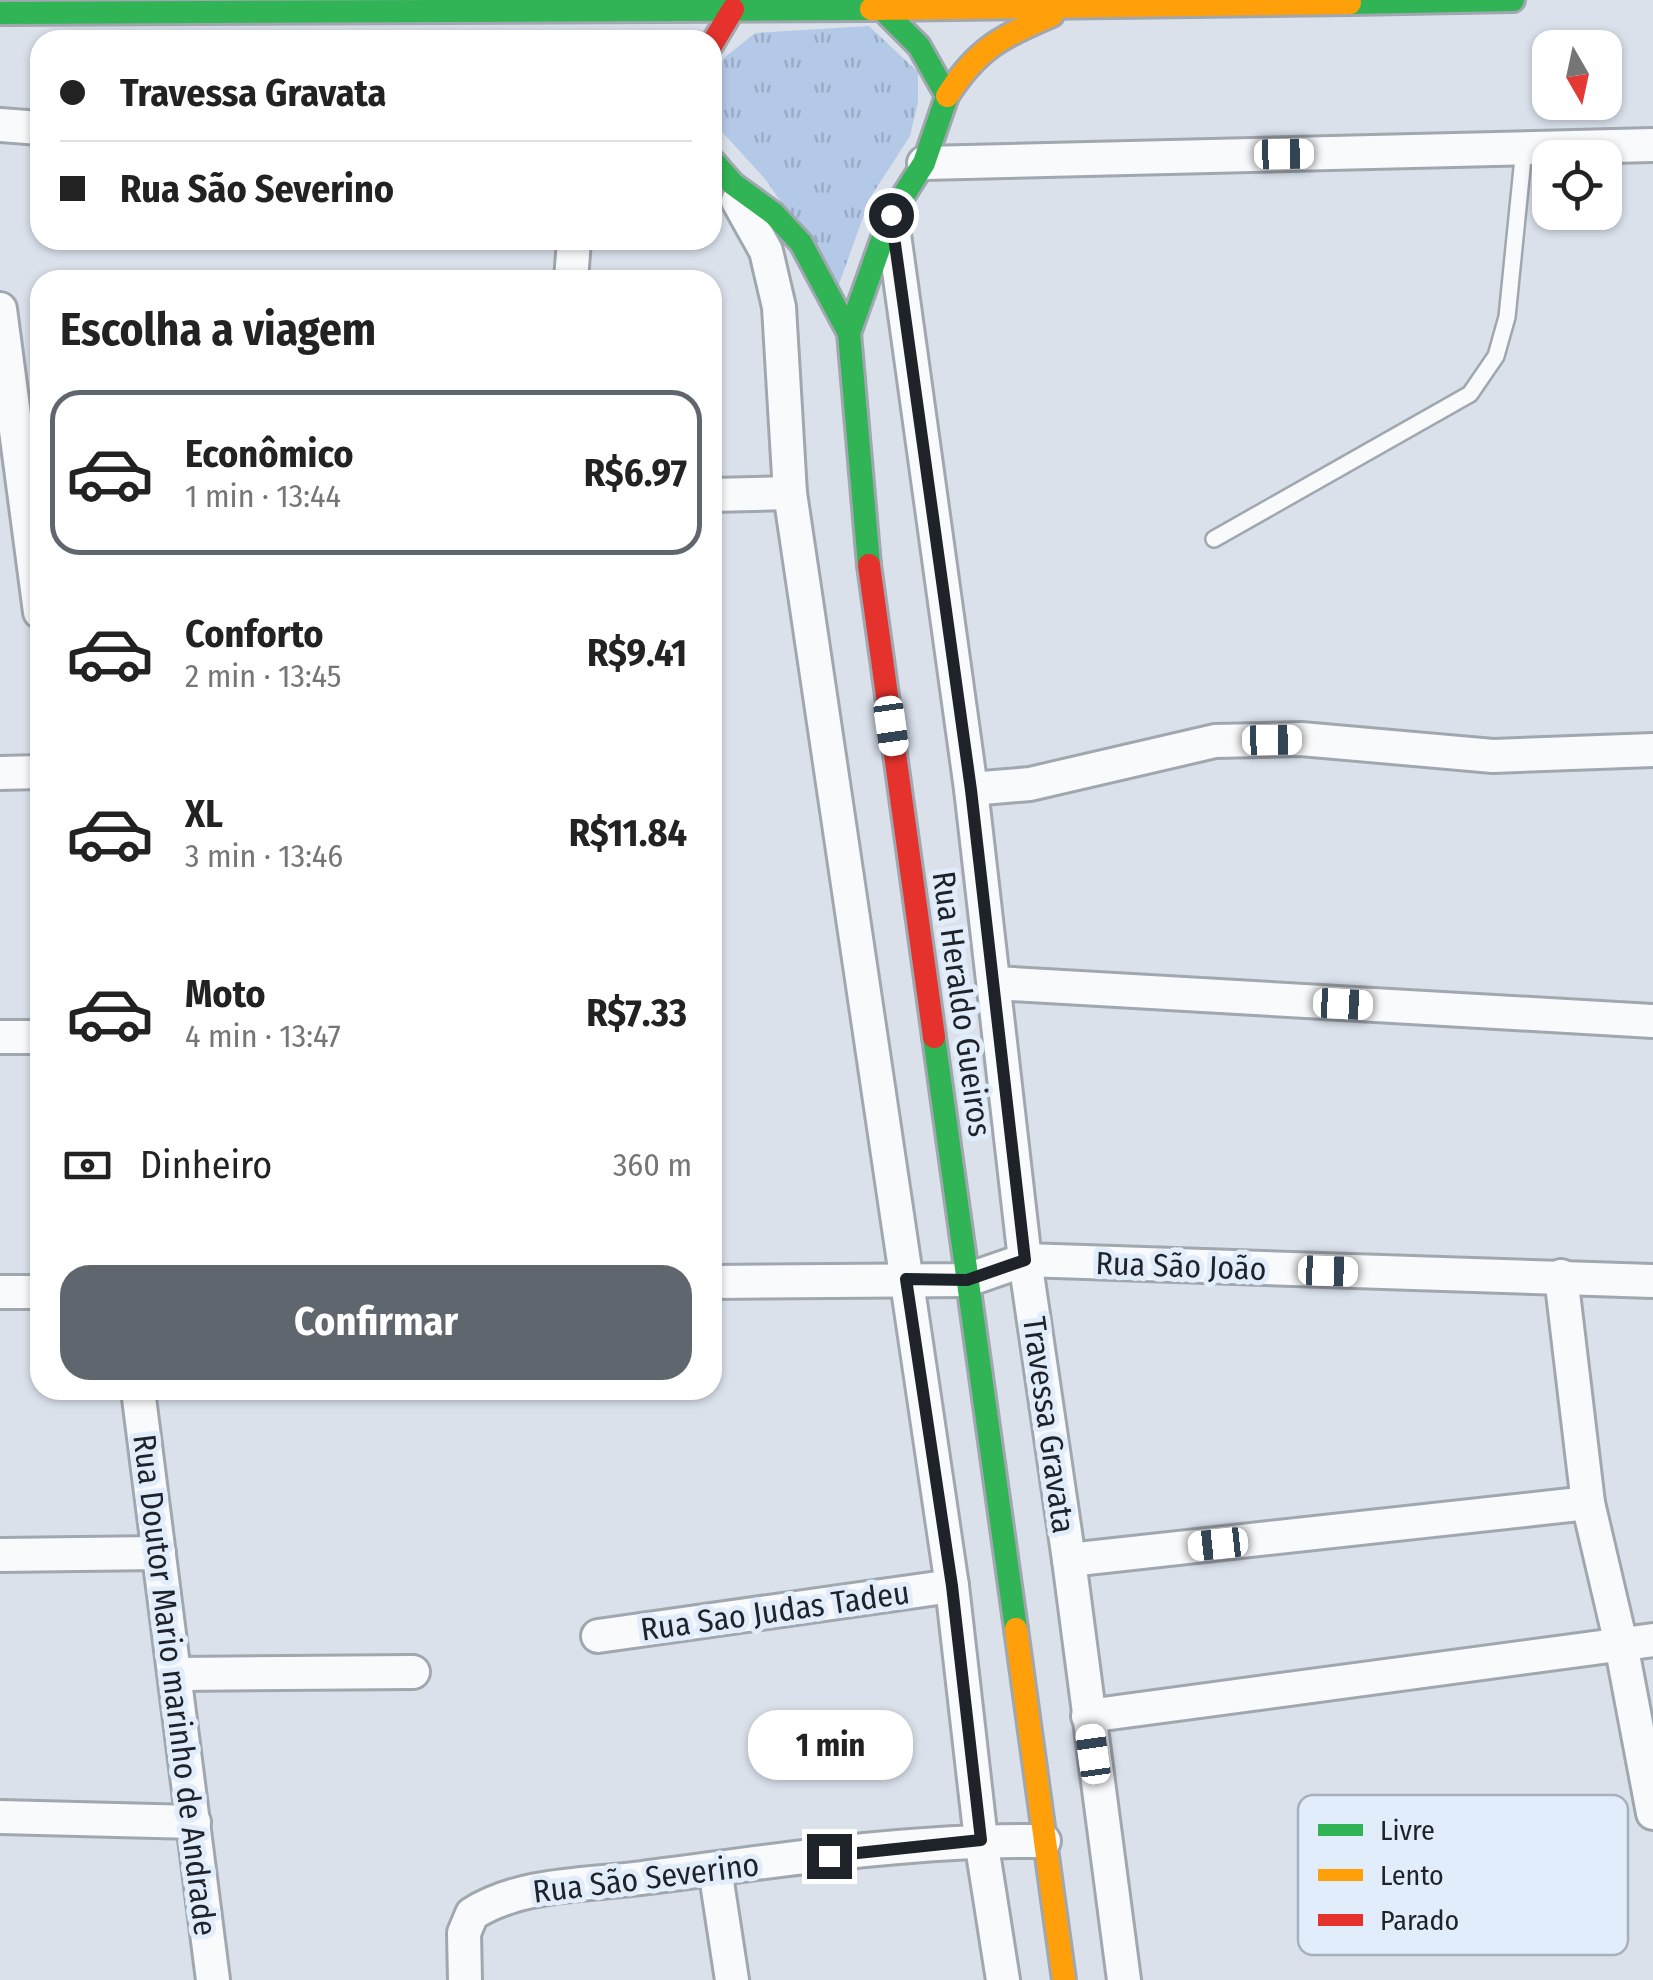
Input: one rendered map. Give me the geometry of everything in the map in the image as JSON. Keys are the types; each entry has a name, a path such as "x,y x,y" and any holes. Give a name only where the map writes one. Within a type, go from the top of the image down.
{"main road":[{"path":"0,13 532,5 580,10 1067,8 1512,0"},
{"path":"881,8 919,46 936,70 947,96"},
{"name":"Rua Heraldo Gueiros","path":"848,334 891,215 924,164 947,96 969,61 992,40 1067,8"},
{"path":"720,30 732,9"},
{"path":"580,10 611,30"},
{"name":"Rua Heraldo Gueiros","path":"722,171 774,214 801,243 848,334 869,568 1064,1980"}],"street":[{"path":"0,124 30,127"},
{"path":"924,164 1653,145"},
{"path":"725,200 774,214"},
{"path":"725,200 766,251 773,272 790,492 952,1586 981,1840 1003,1980"},
{"name":"Travessa Gravata","path":"891,215 971,790 1025,1260 1124,1980"},
{"path":"0,309 30,552"},
{"path":"722,495 790,492"},
{"path":"971,790 1030,784 1215,741 1301,739 1493,756 1653,750"},
{"path":"0,773 30,772"},
{"path":"994,984 1653,1021"},
{"path":"0,1037 30,1037"},
{"name":"Rua São João","path":"722,1282 967,1280 1025,1260 1653,1281"},
{"path":"1560,1276 1588,1503 1637,1642 1653,1813"},
{"path":"0,1292 30,1292"},
{"name":"Rua Doutor Mario marinho de Andrade","path":"139,1400 212,1980"},
{"path":"1069,1560 1588,1503"},
{"path":"0,1554 159,1553"},
{"name":"Rua Sao Judas Tadeu","path":"598,1636 952,1586"},
{"path":"1088,1716 1637,1642"},
{"path":"174,1674 413,1672"},
{"path":"0,1817 194,1822"},
{"name":"Rua São Severino","path":"466,1980 464,1933 472,1914 510,1895 981,1840 1044,1841"},
{"path":"714,1869 732,1980"}],"lane":[{"path":"1214,539 1470,394 1496,356 1507,316 1524,148"}],"green space":[{"path":"869,26 918,72 918,102 910,136 870,198 838,287 766,180 722,132 722,62 755,33"}],"traffic: fast":[{"path":"1350,3 1513,0"},
{"path":"849,333 891,215 924,163 947,96 919,46 881,8"},
{"path":"0,13 871,9"},
{"path":"722,171 774,214 801,243 849,333 869,565"},
{"path":"934,1037 1016,1629"}],"traffic: slow":[{"path":"871,9 1350,3"},
{"path":"947,96 980,55 1052,15"},
{"path":"1016,1629 1064,1980"}],"traffic: jam":[{"path":"720,30 733,9"},
{"path":"869,565 934,1037"}],"route":[{"path":"829,1856 981,1840 952,1586 906,1279 967,1280 1025,1260 971,790 891,215"}]}
